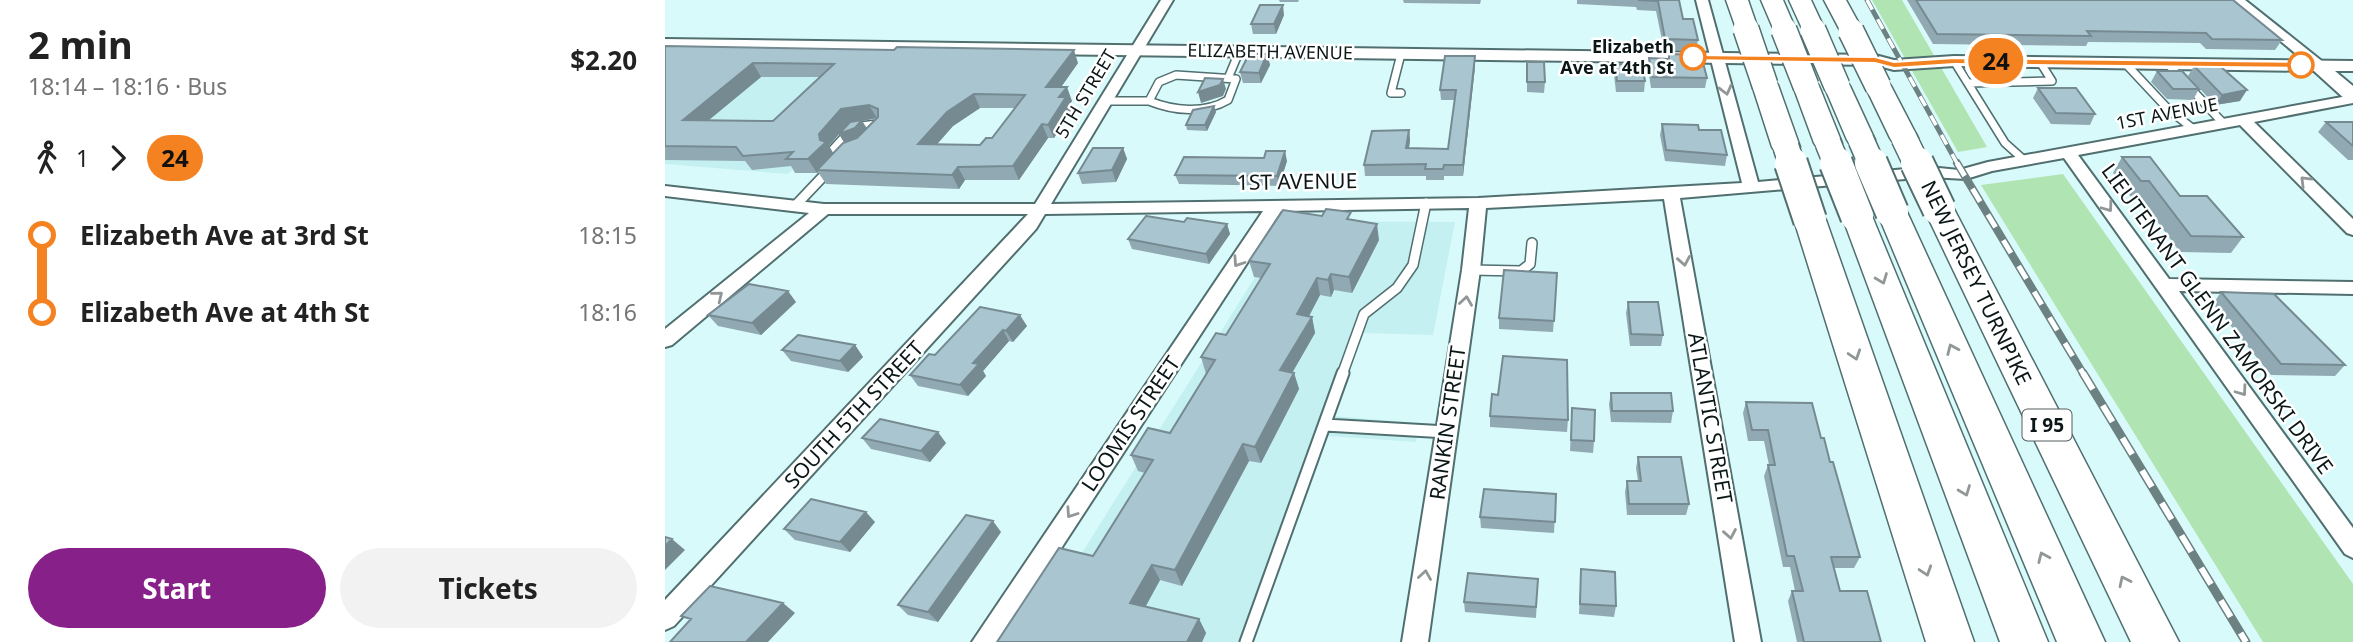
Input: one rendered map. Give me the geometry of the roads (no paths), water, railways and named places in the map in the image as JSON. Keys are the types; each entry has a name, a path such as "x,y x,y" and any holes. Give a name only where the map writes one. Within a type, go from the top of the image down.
{"highway":[{"path":"1737,0 1950,642"},
{"name":"NEW JERSEY TURNPIKE","path":"1772,0 1828,143 1875,214 2081,642"},
{"name":"NEW JERSEY TURNPIKE","path":"1800,0 1861,140 1875,214 2024,642"},
{"name":"NEW JERSEY TURNPIKE","path":"1835,0 1877,73 1904,138 1934,191 2155,642"}],"street":[{"name":"5TH STREET","path":"1039,209 1167,0"},
{"path":"1702,0 1751,188"},
{"path":"2237,0 2353,97"},
{"name":"ELIZABETH AVENUE","path":"665,44 1719,58 1877,73 1894,65 1954,61 2353,66"},
{"name":"1ST AVENUE","path":"665,191 824,209 1039,209 1478,203 1751,188 1934,191 1951,176 1971,175 1988,167 2353,97"},
{"path":"2243,119 2353,229"},
{"name":"LIEUTENANT GLENN ZAMORSKI DRIVE","path":"2068,152 2353,547"},
{"name":"ATLANTIC STREET","path":"1671,194 1748,642"},
{"name":"RANKIN STREET","path":"1415,642 1471,270 1478,203"},
{"name":"LOOMIS STREET","path":"985,642 1276,205"},
{"path":"665,340 824,209"},
{"name":"SOUTH 5TH STREET","path":"665,618 1030,225 1039,209"},
{"path":"2166,285 2353,288"}],"lane":[{"path":"1229,76 1239,52"},
{"path":"1401,54 1391,93 1401,93"},
{"path":"1954,61 2005,143 2024,160"},
{"path":"1968,83 2052,81 2040,62"},
{"path":"2125,63 2168,109 2192,128"},
{"path":"2167,63 2223,123"},
{"path":"1104,101 1149,101 1167,107 1211,108 1228,100 1236,79 1229,76 1168,77 1159,82 1149,101"},
{"path":"795,206 851,152 833,149 853,127 877,124 881,128 874,135"},
{"path":"1246,642 1364,314 1397,288 1413,265 1426,203"},
{"path":"1471,270 1521,271 1530,264 1532,243"},
{"path":"1325,425 1447,432"}],"railway":[{"path":"1867,0 1958,165"},
{"path":"1957,163 2084,375"},
{"path":"2083,373 2246,642"}],"place":[{"name":"Elizabeth Ave at 4th St","path":"1693,57"}]}
